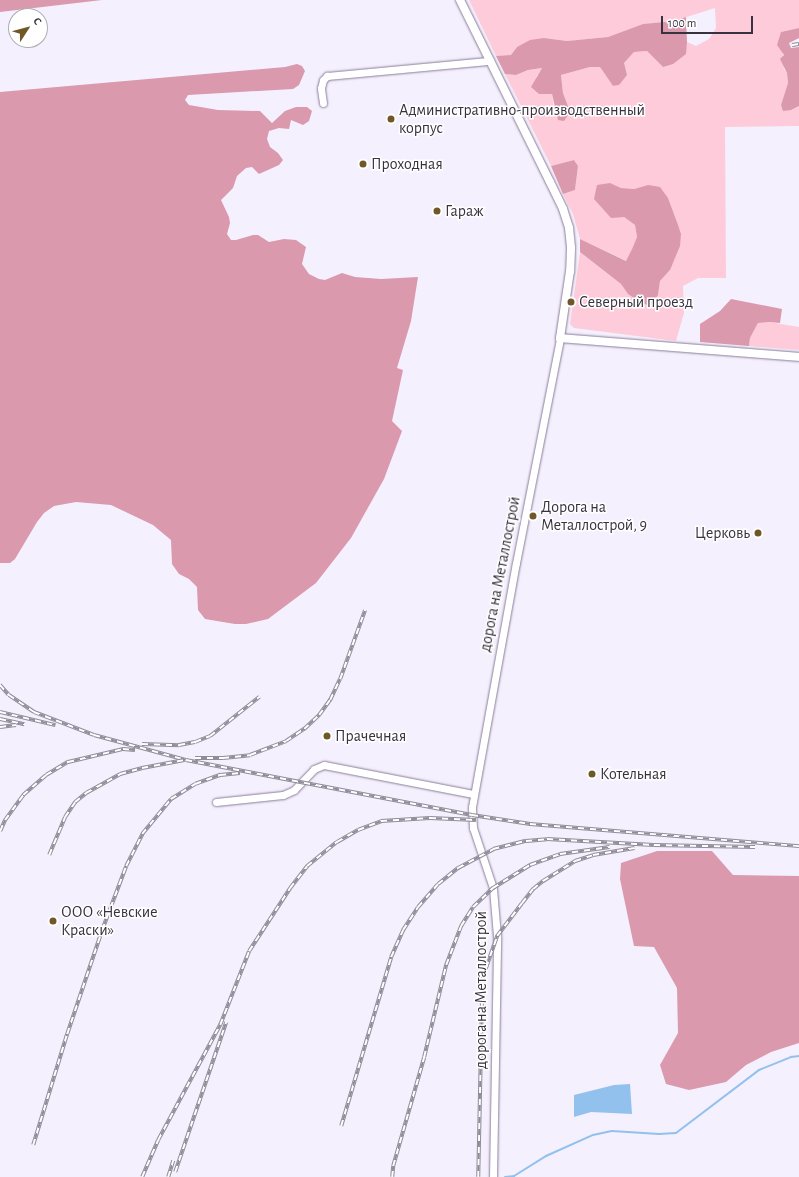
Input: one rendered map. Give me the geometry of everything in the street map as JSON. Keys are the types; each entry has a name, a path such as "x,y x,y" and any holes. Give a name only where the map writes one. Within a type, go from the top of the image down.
{"street":[{"name":"дорога на Металлострой","path":"460,0 556,196 569,228 571,248 570,271 560,338 473,794 473,828 493,888 497,936 494,1177"},
{"path":"323,102 321,88 323,80 327,76 490,61"},
{"path":"560,338 799,357"},
{"path":"216,802 283,795 294,790 314,769 324,765 473,794"}],"shaded area":[{"path":"0,0 102,0 34,8 8,8 8,11 0,12"},
{"path":"469,0 799,0 799,28 781,32 784,69 787,73 788,83 781,105 791,110 799,106 799,126 725,127 726,278 698,278 683,286 684,313 676,341 574,328 570,324 580,252 621,284 628,294 638,301 658,295 660,281 670,270 677,222 668,198 648,185 634,189 621,188 609,183 624,217 635,225 637,237 627,261 580,239 573,214 563,194 575,190 578,166 574,160 551,166 505,74 516,75 528,70 542,68 536,77 539,94 552,94 554,107 569,112 563,93 561,75 590,67 600,67 613,86 619,85 624,63 634,52 647,51 663,67 685,54 687,42 696,46 709,39 716,28 715,8 674,21 643,24 608,37 567,41 544,38 517,47 511,55 496,56"},
{"path":"686,17 686,54 673,64 663,67 647,51 634,52 624,63 627,75 619,85 613,86 600,67 590,67 561,75 563,93 570,112 564,121 558,120 552,94 539,94 531,87 542,68 528,70 516,75 505,74 496,56 511,55 517,47 530,40 544,38 567,41 608,37 643,24 674,21"},
{"path":"799,28 799,38 789,43 791,48 799,47 799,106 791,110 783,111 781,105 788,83 787,73 780,59 784,55 777,45 781,32"},
{"path":"297,64 302,66 305,71 299,85 293,89 188,95 185,100 189,105 218,110 260,111 272,123 285,111 296,107 307,107 312,111 309,121 303,125 291,120 289,129 279,128 269,131 267,139 270,147 278,153 283,160 279,165 259,174 252,167 246,168 237,176 233,188 221,200 229,217 230,223 227,234 231,240 258,235 269,242 284,239 296,240 306,247 302,264 309,274 319,279 325,280 342,273 355,277 381,279 418,277 411,321 397,368 403,370 392,421 402,431 384,479 351,538 316,583 268,619 246,624 235,624 205,619 198,610 197,587 189,579 179,574 172,564 171,540 153,525 111,505 76,502 54,506 44,513 37,522 15,559 10,563 0,563 0,92 285,67"},
{"path":"574,160 578,166 575,190 563,194 551,166"},
{"path":"610,183 621,188 634,189 648,185 660,187 668,198 681,234 680,246 670,270 660,281 658,295 650,306 638,301 628,294 621,284 580,252 580,239 626,261 632,249 637,237 635,225 624,217 611,218 594,199 597,185"},
{"path":"731,299 782,309 780,323 758,323 750,338 749,346 700,342 700,324 720,311"},
{"path":"769,322 799,327 799,350 749,346 750,338 758,323"},
{"path":"657,851 712,851 733,875 799,876 799,1043 771,1052 746,1065 726,1082 689,1090 666,1084 660,1065 678,1033 677,988 654,947 634,946 620,879 621,863"}],"water":[{"path":"630,1084 632,1114 591,1112 574,1117 574,1095 614,1085"}],"waterway":[{"path":"505,1177 514,1176 546,1156 593,1135 612,1131 659,1134 676,1133 759,1070 791,1057 799,1056"}],"railway":[{"path":"792,45 799,44"},
{"path":"195,758 223,758 250,755 286,741 304,729 319,715 330,700 340,679 365,610"},
{"path":"0,685 9,695 34,712 94,735 186,760 472,815 530,824 799,846"},
{"path":"142,744 179,745 195,742 210,736 259,697"},
{"path":"0,712 55,725"},
{"path":"0,719 24,724"},
{"path":"0,727 16,725"},
{"path":"0,831 5,820 23,795 46,775 68,762 123,749 135,750"},
{"path":"49,855 65,817 75,802 86,793 120,774 184,760"},
{"path":"33,1145 67,1034 102,930 126,866 142,834 171,799 195,784 220,775 240,773"},
{"path":"142,1177 158,1140 220,1025 249,951 290,888 307,866 337,842 358,830 381,821 430,818 476,820"},
{"path":"341,1126 391,957 403,930 418,907 438,884 458,868 493,849 526,841 547,839 654,845 755,847"},
{"path":"392,1177 393,1166 424,1057 446,965 461,926 473,907 493,888 530,865 560,854 610,847"},
{"path":"478,1177 482,979 497,936 533,889 543,881 575,861 593,855 634,848"},
{"path":"175,1172 226,1022"},
{"path":"168,1177 173,1161"}],"place":[{"name":"Административно-производственный корпус","path":"391,119"},
{"name":"Проходная","path":"363,164"},
{"name":"Гараж","path":"437,211"},
{"name":"Северный проезд","path":"571,302"},
{"name":"Дорога на Металлострой, 9","path":"533,516"},
{"name":"Церковь","path":"758,533"},
{"name":"Прачечная","path":"327,736"},
{"name":"Котельная","path":"592,774"},
{"name":"ООО «Невские Краски»","path":"53,921"}]}
